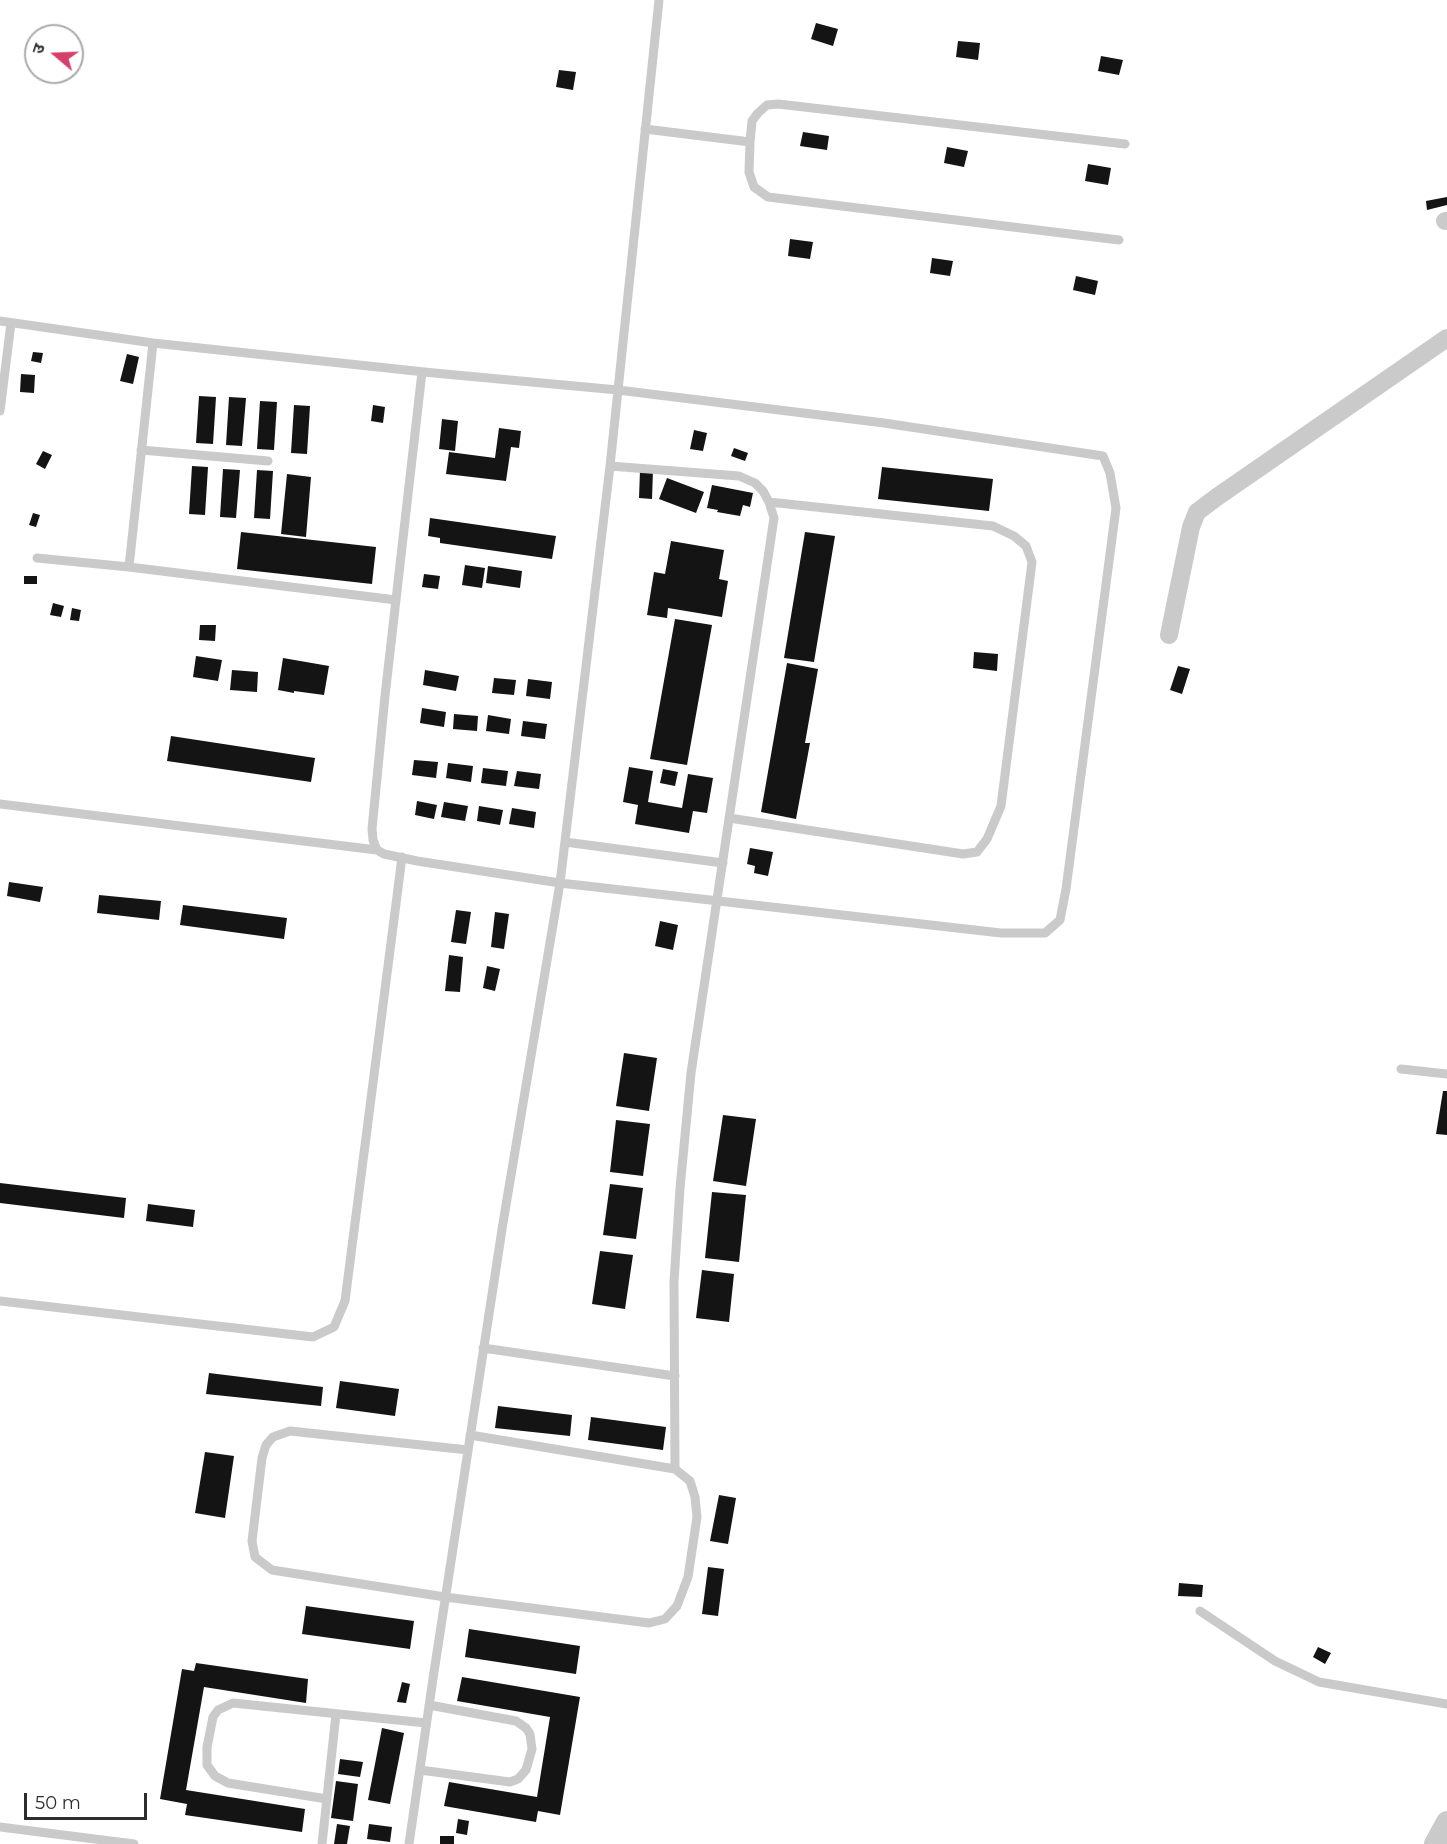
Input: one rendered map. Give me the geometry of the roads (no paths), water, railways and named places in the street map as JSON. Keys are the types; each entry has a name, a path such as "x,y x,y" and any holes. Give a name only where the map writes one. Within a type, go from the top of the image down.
{"street":[{"path":"1169,635 1191,527 1197,512 1447,338"},
{"path":"1435,1844 1447,1822"}],"lane":[{"path":"409,1844 483,1348 560,883 610,466 659,0"},
{"path":"1119,240 768,197 754,187 749,172 750,142 752,121 767,105 778,104 1125,144"},
{"path":"645,129 750,142"},
{"path":"0,321 153,343 422,372 618,390 884,423 1102,456 1110,473 1116,508 1066,889 1060,920 1045,933 1001,933 560,883 384,854 377,850 0,804"},
{"path":"0,411 11,323"},
{"path":"129,567 153,343"},
{"path":"377,850 372,829 422,372"},
{"path":"141,450 268,461"},
{"path":"610,466 739,476 755,483 769,502 774,518 691,1073 674,1282 675,1469"},
{"path":"729,818 963,854 977,852 987,839 1001,806 1032,562 1026,546 1014,536 993,526 769,502"},
{"path":"37,558 396,600"},
{"path":"565,842 723,863"},
{"path":"0,1301 313,1337 334,1327 345,1301 402,857"},
{"path":"1401,1069 1447,1074"},
{"path":"483,1348 675,1376"},
{"path":"468,1450 291,1431 273,1437 266,1446 262,1458 252,1541 255,1557 272,1570 445,1597 649,1623 665,1619 677,1606 688,1577 697,1517 695,1497 690,1481 675,1469 470,1434"},
{"path":"1200,1611 1275,1661 1319,1682 1447,1704"},
{"path":"327,1799 228,1782 215,1776 207,1765 207,1747 213,1717 218,1710 233,1703 426,1723"},
{"path":"420,1770 510,1782 519,1779 526,1770 532,1749 530,1734 516,1721 429,1705"},
{"path":"322,1844 336,1714"},
{"path":"0,1827 94,1841 134,1844"}]}
